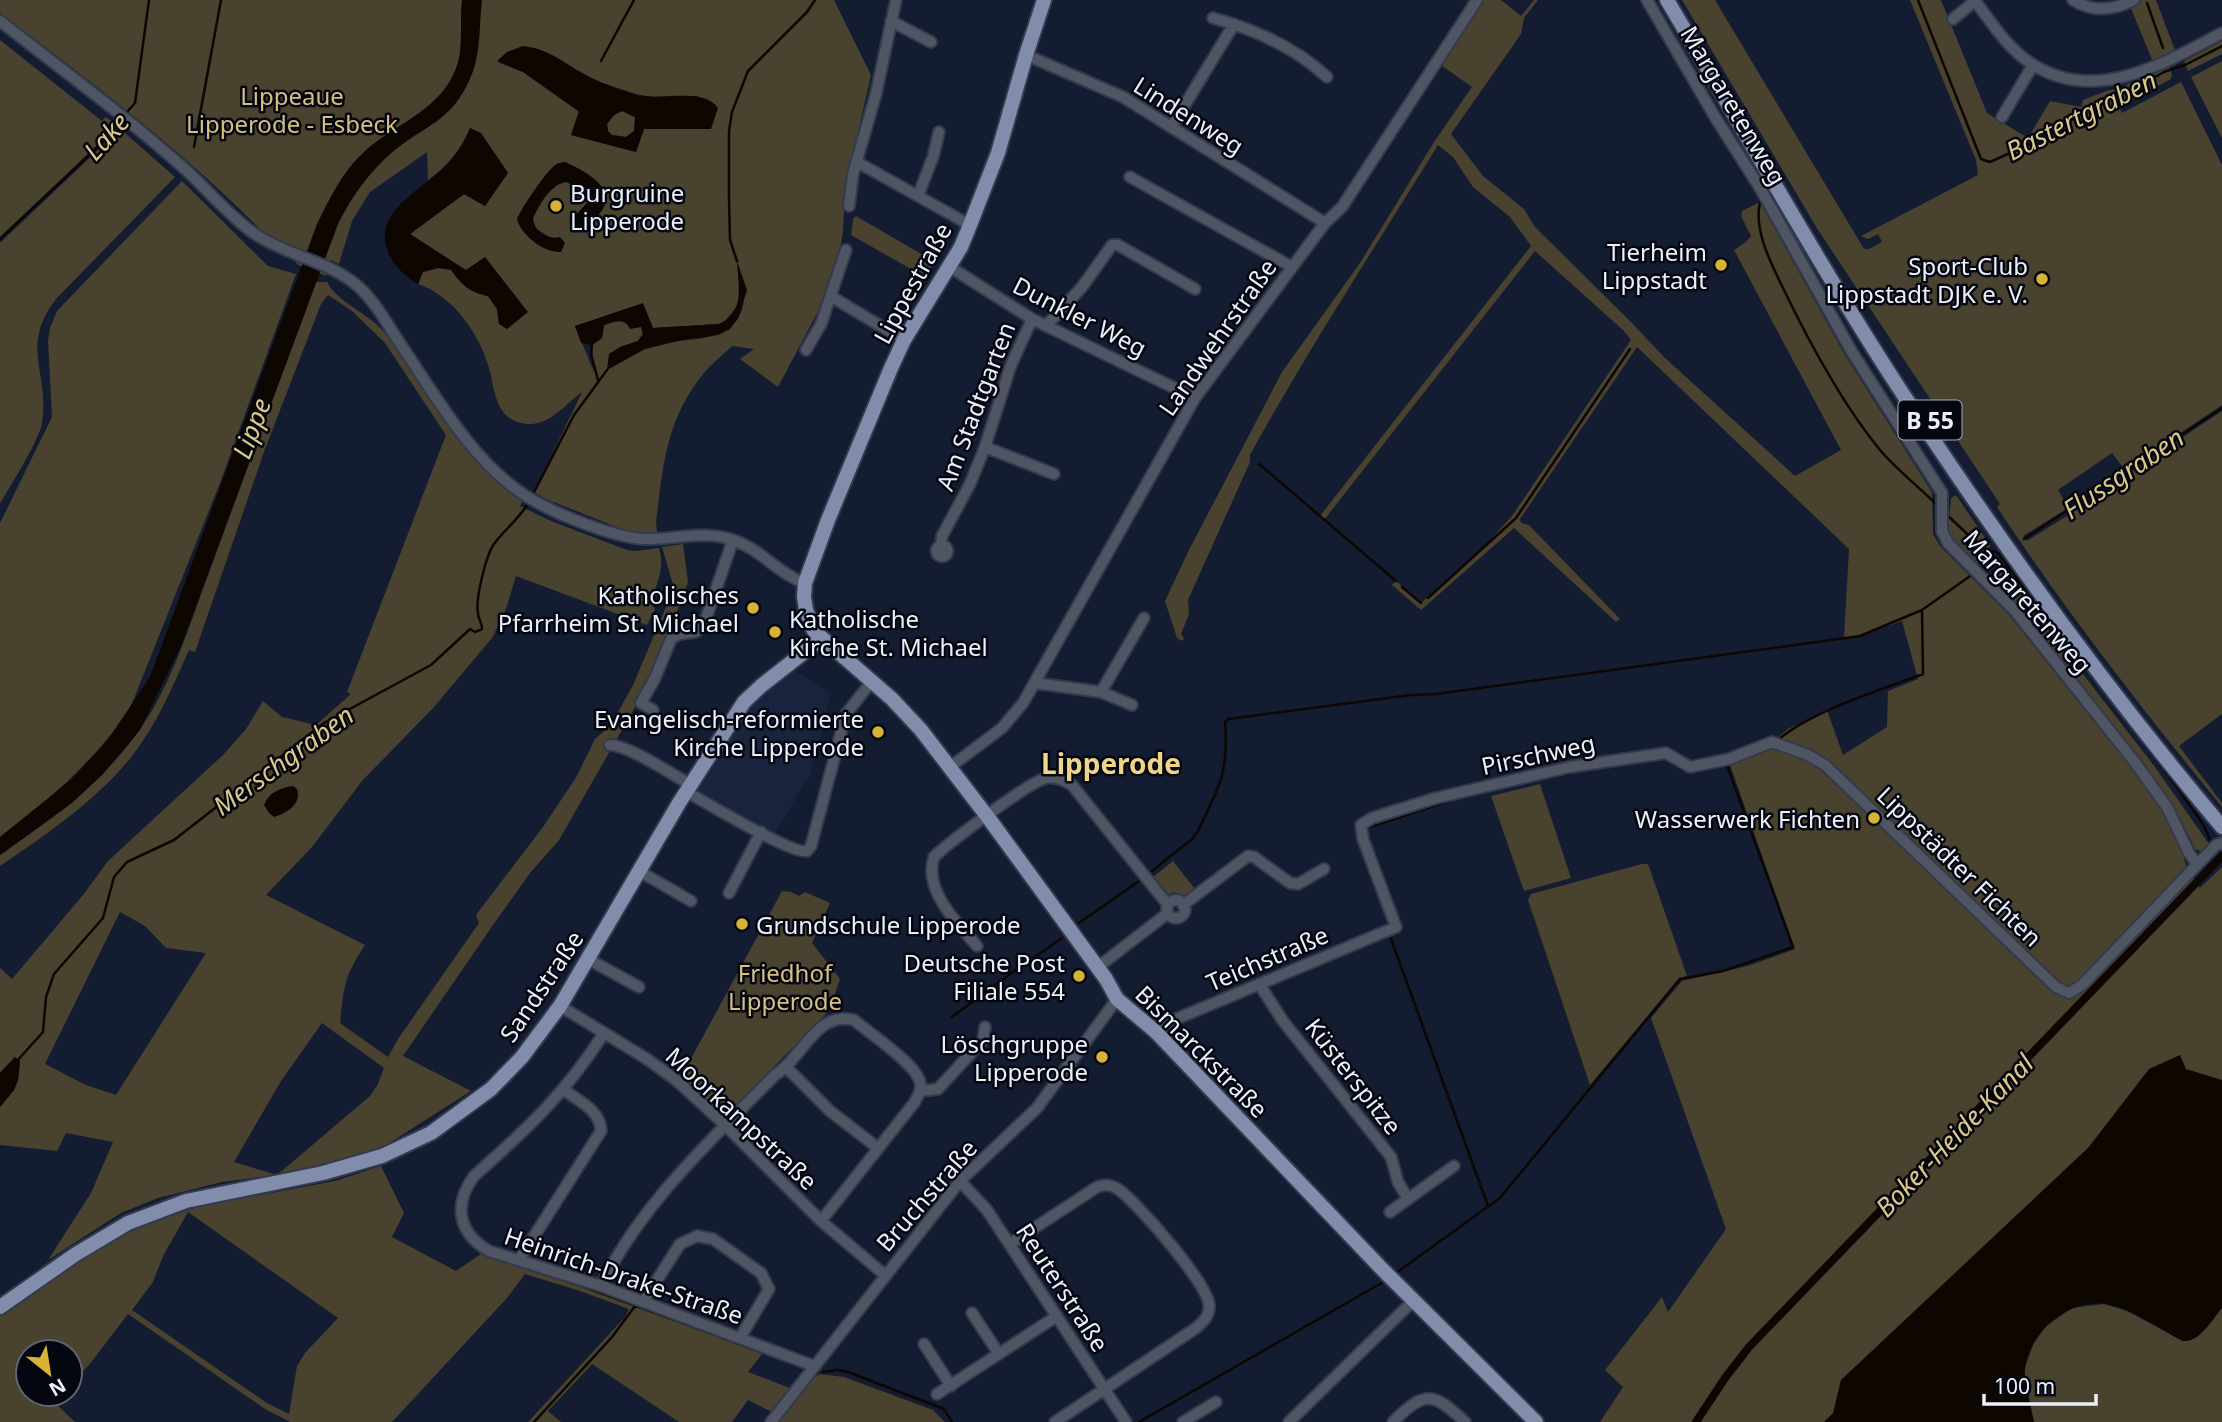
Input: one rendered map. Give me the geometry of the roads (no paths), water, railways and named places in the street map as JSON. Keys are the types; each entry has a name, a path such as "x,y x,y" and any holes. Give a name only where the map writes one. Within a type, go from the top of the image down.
{"main road":[{"name":"Lippestraße","path":"805,583 857,446 904,340 950,267 970,225 998,153 1044,0"},
{"name":"B 55","path":"1667,0 1856,318 1961,481 2115,694 2222,827"},
{"name":"B 55","path":"1676,0 1848,292 1938,433 2025,559 2121,690 2222,815"},
{"name":"Bismarckstraße","path":"805,583 806,610 811,625 821,639 872,681 921,730 1098,967 1117,999 1156,1032 1413,1301 1536,1422"},
{"name":"Sandstraße","path":"0,1307 92,1244 128,1223 157,1211 217,1194 358,1164 383,1156 431,1133 491,1089 523,1057 560,1006 639,871 744,702 821,639"}],"street":[{"path":"849,206 896,0"},
{"name":"Landwehrstraße","path":"950,767 1002,728 1023,702 1195,398 1325,223 1342,207 1478,0"},
{"name":"Margaretenweg","path":"1647,0 1760,188 1852,352 1942,493 1942,531 1948,543 2015,611 2134,761 2167,807 2197,864"},
{"path":"2073,0 2080,5 2096,9 2111,9 2134,0"},
{"path":"1954,19 1975,1 2006,41 2033,65 2056,75 2085,81 2120,79 2174,58 2222,33"},
{"path":"1213,18 1234,24 1287,48 1327,77"},
{"path":"0,21 187,170 241,223 276,247 333,270 350,280 368,297 449,415 495,470 526,496 622,536 657,539 694,535 733,540 768,560 791,578 805,583"},
{"path":"891,21 931,42"},
{"path":"1172,126 1234,24"},
{"name":"Lindenweg","path":"1026,55 1123,97 1325,223"},
{"path":"2002,117 2033,65"},
{"path":"918,196 939,132"},
{"path":"857,162 970,225"},
{"path":"1130,177 1292,267"},
{"path":"1047,325 1082,286 1108,248 1115,244 1195,289"},
{"path":"806,350 819,331 846,250"},
{"name":"Dunkler Weg","path":"950,267 1032,320 1195,398"},
{"path":"832,296 904,340"},
{"name":"Am Stadtgarten","path":"942,545 942,536 971,484 1011,365 1032,320"},
{"path":"985,447 1054,474"},
{"path":"653,710 641,704 669,642 676,635 695,632 703,627 733,540"},
{"path":"1101,692 1144,618"},
{"path":"610,745 644,759 761,832 802,853 811,846 846,714 872,681"},
{"path":"1035,683 1101,692 1132,705"},
{"name":"Pirschweg","path":"1396,927 1363,839 1361,825 1372,818 1436,798 1570,768 1666,753 1690,767 1729,759 1776,744 1808,755 1825,765"},
{"name":"Lippstädter Fichten","path":"1825,765 2056,987 2069,993 2082,985 2197,864"},
{"path":"977,946 958,925 933,885 931,865 939,852 987,816 1037,782 1054,778 1072,785 1172,917 1180,917 1184,913 1183,905 1248,856 1254,857 1290,883 1298,884 1324,869"},
{"path":"729,893 761,832"},
{"path":"2197,864 2216,845 2222,843"},
{"path":"639,871 691,901"},
{"path":"1098,967 1168,909"},
{"name":"Teichstraße","path":"1156,1032 1169,1022 1396,927"},
{"path":"588,959 639,987"},
{"name":"Küsterspitze","path":"1259,984 1283,1021 1391,1157 1398,1182 1408,1199"},
{"name":"Bruchstraße","path":"771,1422 960,1181 1037,1108 1117,999"},
{"name":"Moorkampstraße","path":"560,1006 647,1059 676,1080 821,1221 885,1275"},
{"path":"601,1286 634,1232 670,1184 775,1075 787,1068 792,1057 823,1027 832,1019 844,1017 854,1020 911,1068 918,1077 920,1091 914,1103 821,1221"},
{"path":"920,1091 938,1089 983,1040 985,1027"},
{"name":"Heinrich-Drake-Straße","path":"604,1033 564,1090 543,1113 474,1176 466,1187 461,1200 463,1222 475,1243 489,1251 601,1286 814,1366"},
{"path":"787,1068 822,1103 878,1148"},
{"path":"519,1260 601,1131 601,1123 595,1113 564,1090"},
{"path":"1390,1212 1454,1166"},
{"name":"Reuterstraße","path":"960,1181 987,1210 1126,1422"},
{"path":"1010,1244 1097,1187 1108,1185 1122,1193 1166,1238 1205,1290 1210,1302 1206,1320 1055,1422"},
{"path":"643,1302 680,1244 696,1236 713,1239 761,1273 769,1290 740,1338"},
{"path":"1289,1422 1413,1301"},
{"path":"972,1313 999,1354"},
{"path":"937,1394 1057,1316"},
{"path":"924,1344 951,1386"},
{"path":"1393,1422 1411,1405 1434,1399 1447,1404 1465,1422"},
{"path":"1183,1422 1216,1402"}],"water":[{"name":"Lippe","path":"462,0 482,0 478,47 472,74 456,103 446,113 389,155 374,171 354,196 338,224 181,646 140,730 103,774 72,803 0,855 0,837 72,779 107,741 150,677 317,224 337,186 356,160 375,142 425,109 445,88 459,57"},
{"path":"523,46 534,48 553,55 596,80 627,92 647,96 692,96 703,98 718,108 711,129 644,129 636,152 571,135 579,111 523,72 497,61 507,52","holes":["622,111 635,117 634,131 626,137 612,135 608,131 607,124 614,115"]},
{"path":"470,128 481,133 508,173 485,206 464,194 410,234 466,270 485,257 528,312 507,329 499,324 497,309 488,296 466,287 451,270 438,268 423,272 418,284 408,277 392,260 385,240 385,229 397,208 447,164 459,150"},
{"path":"565,162 597,181 606,196 605,204 596,218 578,229 574,223 576,215 587,203 586,194 567,182 551,190 533,218 542,234 560,237 565,243 561,252 554,252 528,237 517,219 550,170 558,163"},
{"path":"737,261 747,290 738,318 730,329 718,335 645,349 607,370 609,354 638,341 643,334 641,327 630,329 619,321 604,325 602,338 592,345 581,343 575,326 643,303 653,328 719,324 728,319 737,305"},
{"path":"293,786 298,794 295,803 284,813 274,817 264,805 266,801 276,791"},
{"path":"2180,1055 2186,1069 2222,1080 2222,1308 2205,1330 2189,1341 2183,1341 2115,1306 2091,1304 2077,1307 2064,1313 2042,1331 2028,1355 2025,1381 2034,1422 1824,1422 1833,1413 1841,1380 2088,1148 2149,1069"},
{"path":"15,1057 20,1061 18,1080 14,1090 0,1107 0,1073"}],"waterway":[{"name":"Lake","path":"126,113 135,103 149,0"},
{"path":"194,147 221,0"},
{"path":"601,61 634,0"},
{"path":"737,261 730,240 729,131 732,112 748,71 807,12 815,0"},
{"name":"Bastertgraben","path":"1918,0 1981,159 1990,162 2035,142 2111,96 2130,91 2164,72 2187,64 2222,46"},
{"path":"2147,3 2163,48"},
{"name":"Lake","path":"0,239 99,146 122,118"},
{"path":"1760,202 1758,215 1763,243 1826,370 1880,450 1938,506"},
{"path":"592,345 591,354 598,380"},
{"path":"1428,598 1516,518 1630,349"},
{"name":"Merschgraben","path":"532,496 574,415 607,370"},
{"name":"Flussgraben","path":"2024,539 2222,408"},
{"path":"1259,464 1396,581"},
{"name":"Merschgraben","path":"17,1061 43,1032 46,997 54,974 103,918 114,877 127,862 174,840 324,723 431,665 470,629 475,632 482,629 477,607 488,558 494,544 529,502"},
{"path":"1945,513 1982,548 1998,553 2171,779 2203,824 2210,840"},
{"name":"Flussgraben","path":"1979,570 1989,564"},
{"path":"1152,871 1198,831 1221,779 1226,740 1225,722 1228,719 1436,694 1860,636 1922,610 1973,574"},
{"path":"1402,587 1421,603"},
{"path":"1778,740 1792,729 1827,711 1923,674 1922,610"},
{"path":"1675,764 1682,770 1687,770"},
{"path":"1711,768 1725,765"},
{"path":"1396,1273 1500,1198 1680,979 1723,971 1793,947 1727,765"},
{"path":"1547,778 1585,770"},
{"path":"1367,828 1455,799"},
{"name":"Boker-Heide-Kanal","path":"1696,1422 1749,1347 2222,856"},
{"path":"1079,923 1142,879"},
{"path":"1390,936 1488,1206"},
{"path":"952,1017 1062,938"},
{"path":"528,1269 792,1363"},
{"path":"1139,1422 1385,1281"},
{"path":"534,1422 612,1337 635,1306"},
{"path":"823,1372 848,1372 944,1409 952,1422"}],"place":[{"name":"Burgruine Lipperode","path":"556,206"},
{"name":"Tierheim Lippstadt","path":"1721,265"},
{"name":"Sport-Club Lippstadt DJK e. V.","path":"2042,279"},
{"name":"Katholisches Pfarrheim St. Michael","path":"753,608"},
{"name":"Katholische Kirche St. Michael","path":"775,632"},
{"name":"Evangelisch-reformierte Kirche Lipperode","path":"878,732"},
{"name":"Wasserwerk Fichten","path":"1874,818"},
{"name":"Grundschule Lipperode","path":"742,924"},
{"name":"Deutsche Post Filiale 554","path":"1079,976"},
{"name":"Löschgruppe Lipperode","path":"1102,1057"}],"district":[{"name":"Lipperode","path":"1111,763"}],"park label":[{"name":"Lippeaue Lipperode - Esbeck","path":"292,109"},
{"name":"Friedhof Lipperode","path":"785,986"}]}
